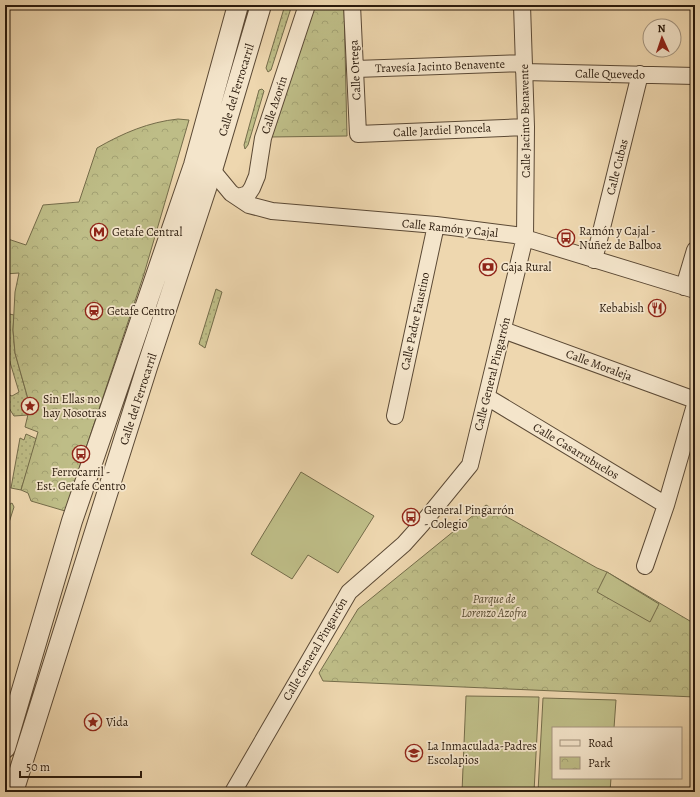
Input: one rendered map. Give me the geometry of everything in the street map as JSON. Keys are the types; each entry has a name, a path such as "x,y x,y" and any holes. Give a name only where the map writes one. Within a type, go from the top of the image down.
{"street":[{"name":"Calle del Ferrocarril","path":"5,748 72,521 194,165 238,5"},
{"name":"Calle del Ferrocarril","path":"13,792 148,364 212,170 261,5"},
{"name":"Calle Azorín","path":"238,197 248,194 257,176 264,138 307,5"},
{"name":"Calle Ortega","path":"352,5 358,134"},
{"name":"Calle Jacinto Benavente","path":"522,5 526,127 525,237"},
{"name":"Travesía Jacinto Benavente","path":"356,69 524,67"},
{"name":"Calle Quevedo","path":"524,67 695,76"},
{"name":"Calle Cubas","path":"594,260 640,74"},
{"name":"Calle Jardiel Poncela","path":"358,134 526,127"},
{"name":"Calle Ramón y Cajal","path":"212,170 231,193 249,205 272,211 436,225 525,237 690,289"},
{"name":"Calle Padre Faustino","path":"395,416 436,225"},
{"name":"Calle General Pingarrón","path":"233,792 348,592 404,544 470,465 525,237"},
{"path":"690,289 695,250"},
{"name":"Calle Moraleja","path":"503,330 695,400"},
{"name":"Calle Casarrubuelos","path":"487,397 666,505"},
{"path":"645,566 666,505 695,405"}],"green space":[{"path":"285,5 292,5 271,70 268,72 266,68"},
{"path":"311,5 344,5 347,136 269,137"},
{"path":"262,89 264,91 248,145 245,149 244,145 259,90"},
{"path":"167,120 189,120 144,274 65,511 31,501 28,493 21,490 38,432 25,427 30,406 15,353 13,330 15,292 19,273 5,274 5,238 26,245 43,205 79,202 97,148 136,129"},
{"path":"216,289 222,292 205,348 199,344"},
{"path":"5,313 14,315 13,330 15,353 30,406 28,415 14,416 5,402 5,393 12,396 19,392 6,349"},
{"path":"26,434 37,439 21,490 11,488 20,438 24,440"},
{"path":"301,472 374,516 338,573 308,555 292,579 251,554"},
{"path":"12,503 14,507 5,535 5,507"},
{"name":"Parque de Lorenzo Azofra","path":"486,505 597,568 607,572 695,624 695,697 323,681 319,673 358,609"},
{"path":"607,572 659,604 650,622 597,592"},
{"path":"466,696 539,697 534,792 462,792"},
{"path":"543,698 616,700 614,727 552,727 552,779 611,779 610,792 538,792"}],"place":[{"name":"Getafe Central","path":"99,232"},
{"name":"Ramón y Cajal - Nuñez de Balboa","path":"566,238"},
{"name":"Caja Rural","path":"488,267"},
{"name":"Kebabish","path":"657,308"},
{"name":"Getafe Centro","path":"94,311"},
{"name":"Sin Ellas no hay Nosotras","path":"30,406"},
{"name":"Ferrocarril - Est. Getafe Centro","path":"81,454"},
{"name":"General Pingarrón - Colegio","path":"411,517"},
{"name":"Vida","path":"93,722"},
{"name":"La Inmaculada-Padres Escolapios","path":"414,753"}]}
